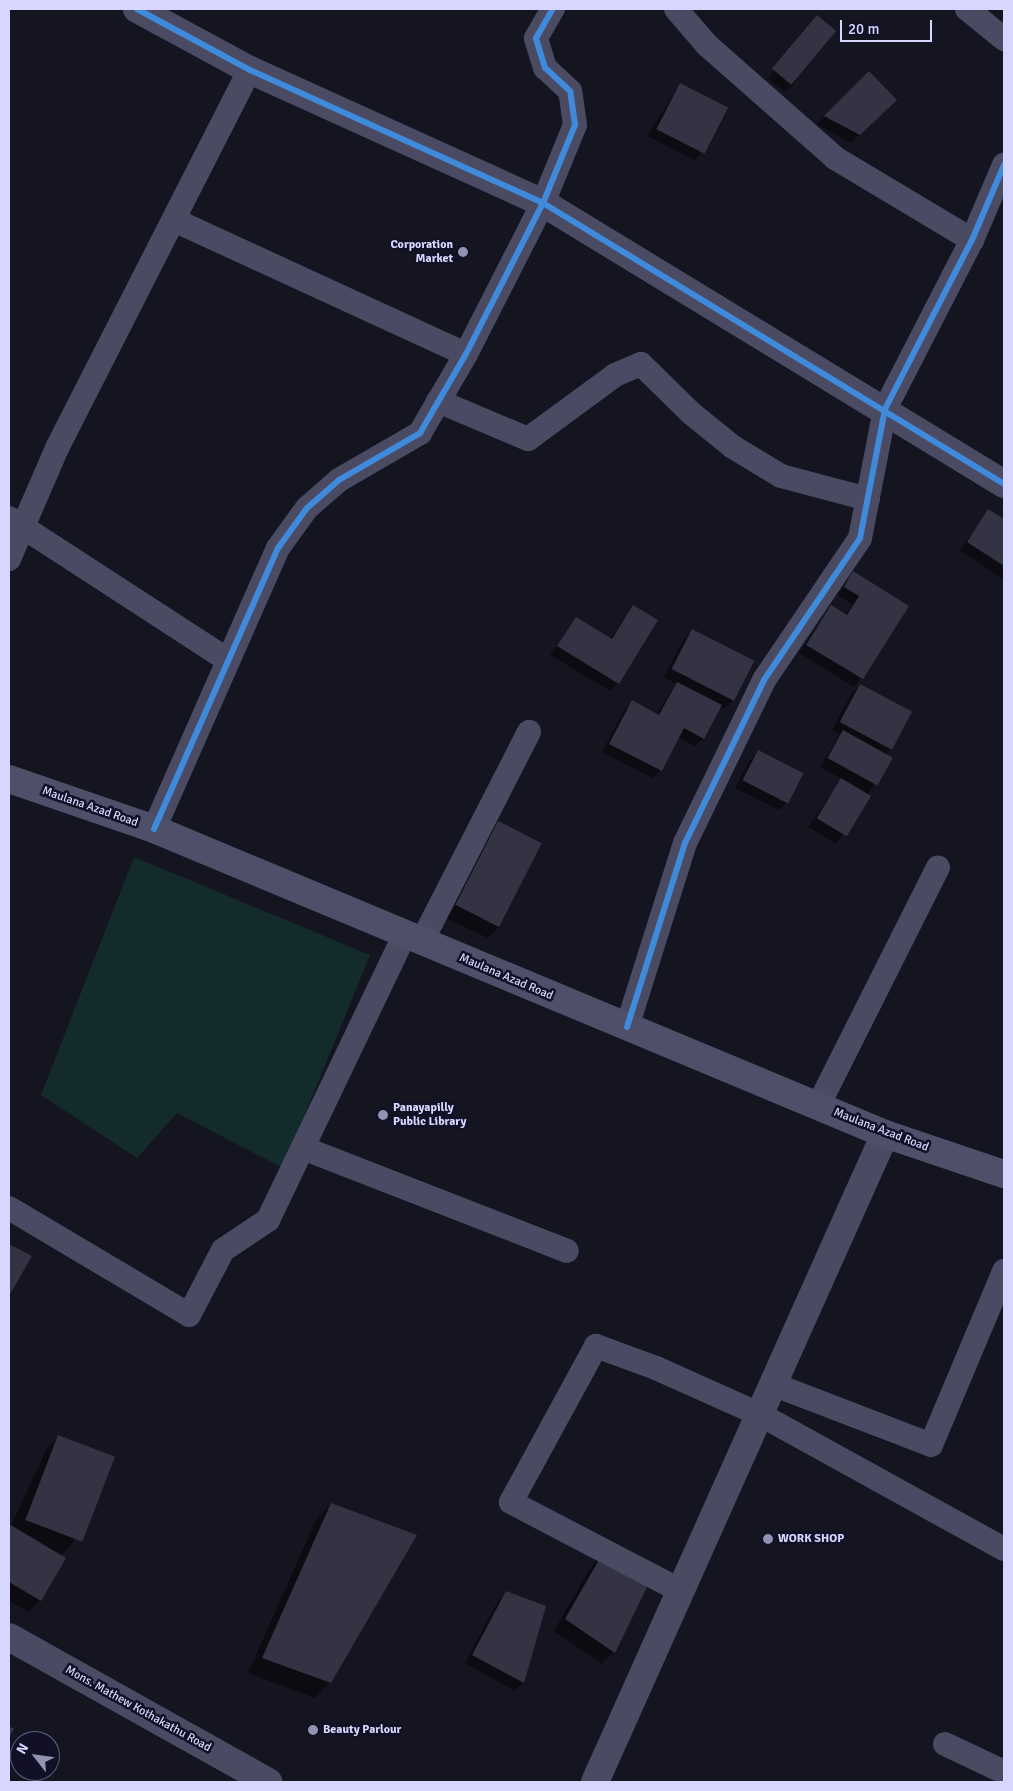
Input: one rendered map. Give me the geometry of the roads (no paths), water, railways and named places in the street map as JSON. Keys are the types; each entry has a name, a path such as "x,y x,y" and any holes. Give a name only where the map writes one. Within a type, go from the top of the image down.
{"main road":[{"name":"Maulana Azad Road","path":"9,779 154,830 885,1134 1004,1174"}],"street":[{"path":"136,9 250,70 543,203 884,409 1004,484"},
{"path":"154,830 278,548 307,508 339,480 420,433 466,354 543,203 575,125 570,92 545,68 536,38 553,9"},
{"path":"676,9 707,45 835,158 972,240"},
{"path":"967,9 1004,39"},
{"path":"9,559 15,522 174,220 250,70"},
{"path":"627,1027 685,843 764,680 860,538 884,409 972,240 1004,165"},
{"path":"174,220 466,354"},
{"path":"438,401 528,439 615,375 641,364 691,413 733,447 781,476 868,499"},
{"path":"15,522 228,660"},
{"path":"9,1208 189,1315 223,1250 268,1220 303,1148 413,938 529,732"},
{"path":"818,1106 938,867"},
{"path":"595,1782 775,1384 885,1134"},
{"path":"303,1148 567,1251"},
{"path":"775,1384 931,1445 1004,1271"},
{"path":"681,1591 511,1502 596,1346 656,1368 761,1415 1004,1549"},
{"name":"Mons. Mathew Kothakathu Road","path":"9,1637 268,1782"},
{"path":"945,1744 1004,1772"}],"place":[{"name":"Corporation Market","path":"463,252"},
{"name":"Panayapilly Public Library","path":"383,1115"},
{"name":"WORK SHOP","path":"768,1539"},
{"name":"Beauty Parlour","path":"313,1730"}]}
